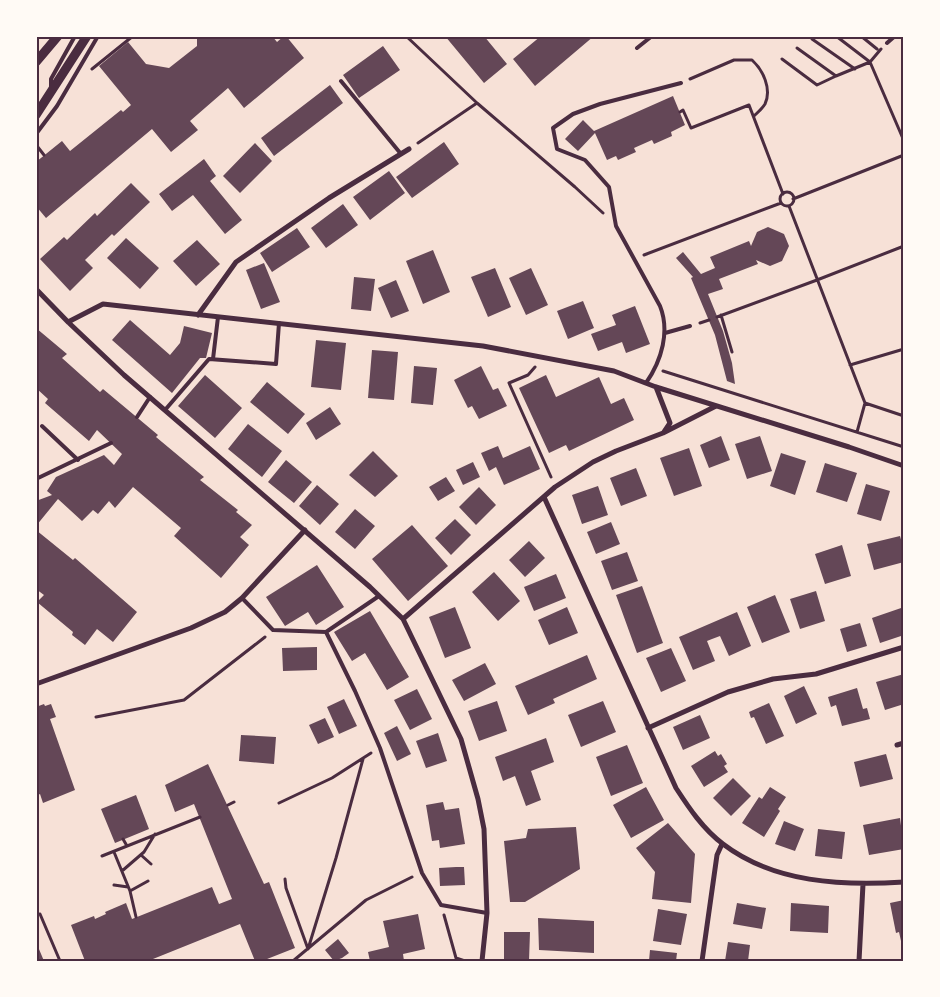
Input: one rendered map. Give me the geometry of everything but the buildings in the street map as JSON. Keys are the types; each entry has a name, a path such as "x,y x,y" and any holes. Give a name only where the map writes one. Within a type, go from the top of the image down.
{"street":[{"path":"36,62 58,36"},
{"path":"36,115 87,36"},
{"path":"198,315 236,262 329,198 409,149"},
{"path":"36,290 150,397 305,530 403,619 464,747 478,799 484,829 487,913 482,961"},
{"path":"68,322 102,304 483,346 614,372 904,466"},
{"path":"656,387 670,423 663,433"},
{"path":"403,619 555,487 593,462 663,433 716,406"},
{"path":"544,497 676,788 696,818 722,844 749,860 777,871 819,881 863,884 904,882"},
{"path":"36,684 191,628 225,612 242,598 305,530"},
{"path":"648,728 728,692 773,679 816,674 904,647"},
{"path":"897,745 904,743"},
{"path":"702,961 717,855 722,844"},
{"path":"859,961 863,884"}],"lane":[{"path":"52,92 51,79 75,36"},
{"path":"36,134 57,106 98,36"},
{"path":"637,48 652,36"},
{"path":"887,43 895,36"},
{"path":"341,81 401,154"},
{"path":"646,382 656,369 665,334 665,318 616,226 609,187 585,160 557,149 553,128 572,114 600,104 681,83"},
{"path":"213,359 218,317"},
{"path":"165,410 209,359 276,364 279,323"},
{"path":"665,334 690,326"},
{"path":"137,417 150,397"},
{"path":"42,426 78,460"},
{"path":"36,479 111,443"},
{"path":"242,598 273,630 326,632 379,596"},
{"path":"326,632 380,748 422,873 441,905 487,913"}],"path":[{"path":"88,73 133,36"},
{"path":"406,36 477,103 575,187 616,226"},
{"path":"836,36 870,62 904,141"},
{"path":"861,36 880,51"},
{"path":"812,39 855,69"},
{"path":"782,59 816,85 870,62 887,43"},
{"path":"797,48 836,76"},
{"path":"681,83 734,60 752,60 759,67 767,86 765,104 754,116"},
{"path":"409,149 477,103"},
{"path":"680,112 683,110 691,128 749,105 783,194 781,203"},
{"path":"37,146 44,155"},
{"path":"789,206 793,199 904,155"},
{"path":"783,194 790,193 793,199"},
{"path":"781,203 784,206 789,206"},
{"path":"634,259 781,203"},
{"path":"789,206 865,403 857,432"},
{"path":"732,352 719,316 904,246"},
{"path":"850,365 904,349"},
{"path":"656,369 904,447"},
{"path":"528,375 509,383 555,487"},
{"path":"865,403 904,416"},
{"path":"96,717 184,700 273,630"},
{"path":"279,803 332,778 380,748"},
{"path":"308,949 336,858 363,759"},
{"path":"228,805 234,802"},
{"path":"102,856 200,817"},
{"path":"122,871 141,856 156,834"},
{"path":"123,839 127,846"},
{"path":"114,852 130,891 136,917"},
{"path":"141,856 151,864"},
{"path":"293,961 366,900 422,873"},
{"path":"285,879 286,888 308,949"},
{"path":"130,891 148,881"},
{"path":"114,885 128,887"},
{"path":"441,905 456,958 465,961"},
{"path":"40,914 60,961"}]}
